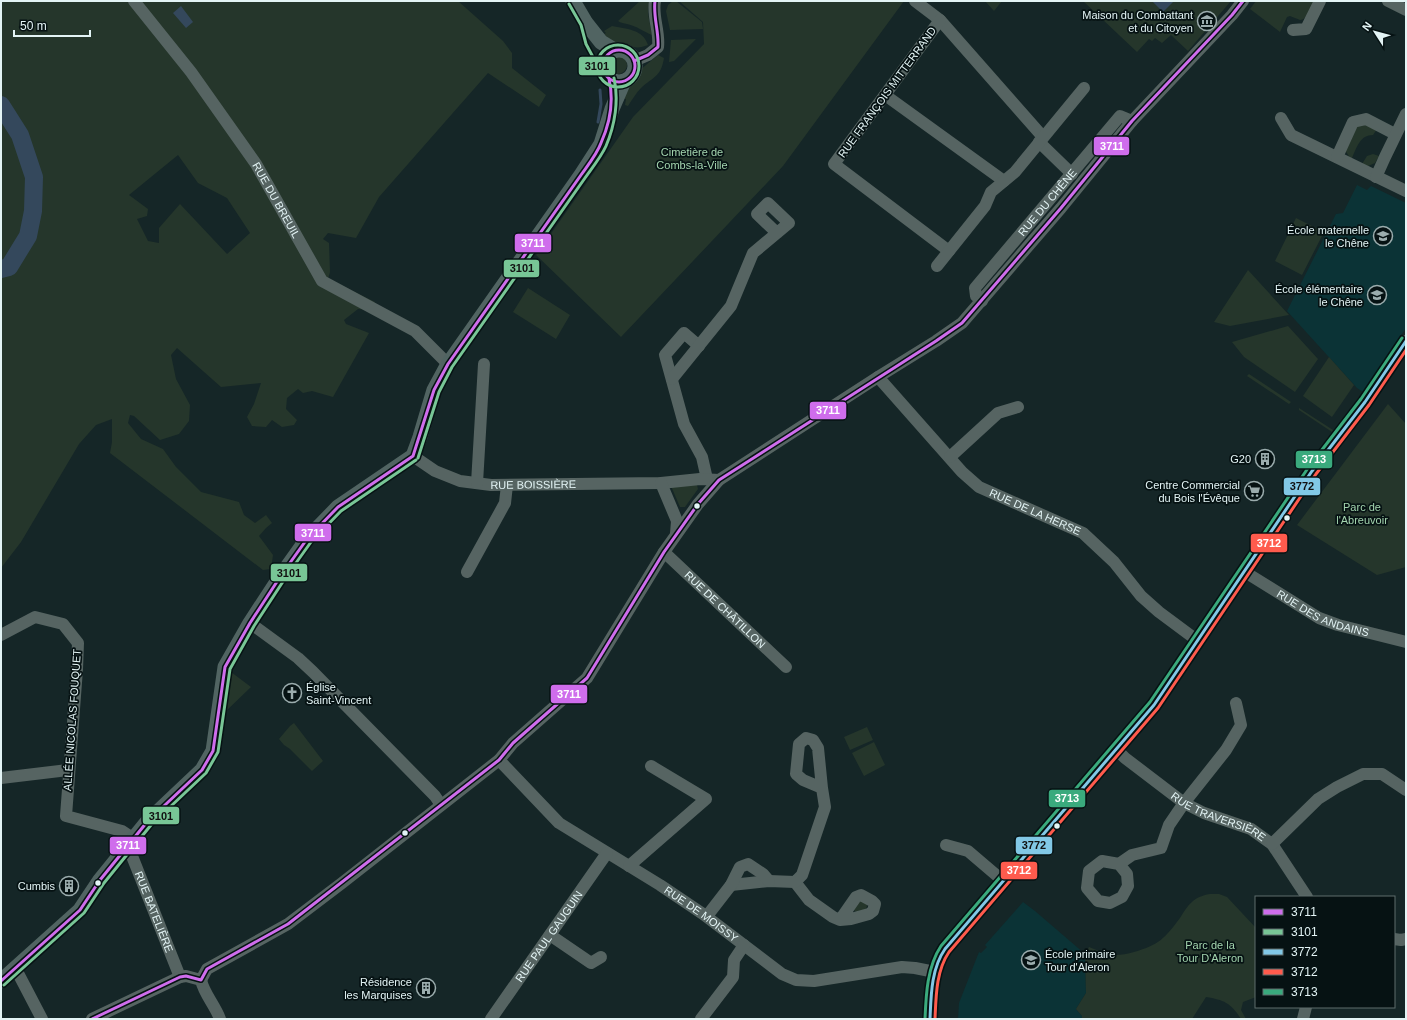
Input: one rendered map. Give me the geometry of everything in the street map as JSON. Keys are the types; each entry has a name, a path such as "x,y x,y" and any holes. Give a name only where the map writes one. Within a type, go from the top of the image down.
{"main road":[{"path":"573,1 586,23 601,42 614,50"},
{"path":"586,23 591,42 606,73 611,88 612,109"},
{"path":"614,50 622,50 627,52 634,60 634,72 624,81 613,81 606,73 604,58 608,53 614,50"},
{"path":"1,981 80,910 100,880 147,822 202,770 210,758 212,751 225,667 250,623 307,539 338,507 413,456 434,390 448,364 581,175 601,144 612,109 624,81"}],"street":[{"name":"RUE DU BREUIL","path":"134,1 191,72 256,164 322,281 415,331 448,364"},
{"path":"634,60 648,55 658,47 654,1"},
{"name":"RUE FRANÇOIS MITTERRAND","path":"915,1 940,20 1041,140 1072,174"},
{"name":"RUE DU CHÊNE","path":"201,980 207,969 288,924 499,760 513,743 587,678 664,552 713,480 936,341 962,323 1061,208 1132,121 1232,15 1243,1"},
{"path":"1293,30 1306,29 1320,1"},
{"path":"1388,1 1406,10"},
{"name":"RUE FRANÇOIS MITTERRAND","path":"940,20 834,164 949,251"},
{"path":"937,266 985,206 991,192 1015,172 1084,88"},
{"path":"885,95 1004,181"},
{"path":"1376,177 1400,133 1406,114"},
{"name":"RUE DU CHÊNE","path":"982,301 976,296 975,288 1120,116 1132,121"},
{"path":"1281,118 1291,135 1406,191"},
{"path":"1337,157 1353,122 1366,119 1400,133"},
{"path":"672,379 730,306 753,253 777,233"},
{"path":"699,346 684,333 665,355 684,424 713,480"},
{"path":"930,1019 930,1000 935,972 941,955 950,941 1154,705 1312,471 1365,402 1406,341"},
{"path":"477,483 484,364"},
{"name":"RUE DE LA HERSE","path":"878,377 950,456 962,472 979,487 1083,533 1114,562 1150,604 1198,641"},
{"path":"950,456 998,413 1018,407"},
{"name":"RUE BOISSIÈRE","path":"413,456 435,471 460,481 491,485 661,483 713,480"},
{"path":"661,483 677,521 676,534"},
{"path":"467,572 505,503 508,485"},
{"name":"RUE DE CHÂTILLON","path":"664,552 786,667"},
{"name":"RUE DES ANDAINS","path":"1245,572 1319,618 1338,625 1406,642"},
{"name":"ALLÉE NICOLAS FOUQUET","path":"1,635 35,617 63,624 78,643 66,816 122,831 130,843"},
{"path":"250,623 298,658 319,677 435,796 441,805"},
{"path":"1119,864 1132,855 1160,848 1169,825 1184,803 1226,750 1241,725 1236,703"},
{"name":"RUE TRAVERSIÈRE","path":"1116,749 1125,758 1184,803 1204,814 1251,829 1272,844 1305,896"},
{"name":"RUE DE MOISSY","path":"499,760 559,823 707,916 782,974 796,980 814,982 902,967 935,972"},
{"path":"629,866 706,799 650,766"},
{"path":"1,778 68,770"},
{"path":"1272,844 1318,799 1337,787 1363,774 1382,774 1406,790"},
{"path":"796,882 802,875 825,807 822,788"},
{"name":"RUE BATELIÈRE","path":"130,843 132,856 180,977"},
{"path":"946,845 968,852 1002,880"},
{"name":"RUE PAUL GAUGUIN","path":"491,1019 607,853"},
{"path":"707,916 731,885 740,867 748,864 763,874 769,881"},
{"path":"731,885 769,881 796,882"},
{"path":"796,882 809,900 833,918 840,920"},
{"path":"550,935 591,963 601,957"},
{"path":"1395,939 1406,939"},
{"path":"701,1019 733,977 734,960 744,945"},
{"path":"14,970 19,975 42,1019"},
{"path":"92,1019 180,977 186,976 201,980 202,986 220,1019"},
{"path":"1303,1019 1306,1008"}],"shaded area":[{"path":"1152,1 1174,1 1163,12"},
{"path":"181,6 193,22 186,28 173,13"},
{"path":"1357,185 1367,190 1371,186 1406,203 1406,328 1363,392 1357,388 1287,311 1336,214 1343,213"},
{"name":"École primaire Tour d'Aleron","path":"1023,902 1085,954 1086,993 1076,1009 1082,1016 1082,1019 958,1019 959,1003 979,952 981,953 987,947 985,945"}],"green space":[{"path":"1,1 458,1 503,41 512,53 512,68 546,95 539,107 488,73 379,197 356,238 328,233 323,239 329,243 330,272 326,286 341,285 375,302 369,310 358,309 344,320 346,324 369,333 333,397 312,391 303,393 298,389 287,398 286,409 297,420 294,425 282,427 272,420 266,427 252,426 247,417 254,404 261,383 221,387 177,348 171,355 176,379 190,405 189,421 179,434 160,440 134,416 130,415 128,423 141,439 163,449 176,467 201,492 239,502 244,515 255,523 266,515 272,523 259,536 273,555 271,569 263,570 110,453 112,442 112,419 96,425 79,444 21,542 1,568","holes":["178,155 198,183 227,198 250,233 227,254 180,204 159,228 159,243 148,241 137,219 147,216 148,209 129,195"]},
{"path":"640,1 649,1 648,14 652,35 634,26 618,21"},
{"path":"673,1 676,1 702,22 703,29 670,30 666,11 668,5"},
{"name":"Cimetière de Combs-la-Ville","path":"679,1 904,1 783,166 621,337 536,255 633,117 704,44 703,22"},
{"path":"985,1 1002,1 994,11"},
{"path":"1083,1 1231,1 1188,51 1171,35 1162,43 1155,38 1152,41 1149,39 1137,52"},
{"path":"1256,1 1315,1 1305,18 1300,20 1290,16 1287,17 1280,32 1250,9"},
{"path":"612,26 628,29 638,33 646,40 648,45 643,47 634,47 623,44 613,45 601,31 604,34 606,33 604,31"},
{"path":"696,39 674,61 669,62 671,40"},
{"path":"658,55 664,58 659,73 639,90 628,106 625,105 626,99 621,98 624,88 634,80 640,70"},
{"path":"618,56 624,59 627,65 624,71 618,74 612,71 609,65 612,59"},
{"path":"1363,123 1377,129 1373,135 1362,139 1352,158 1350,158 1345,150 1354,129"},
{"path":"1373,154 1379,156 1375,163 1368,166 1362,164 1367,156"},
{"path":"1296,218 1324,232 1302,275 1275,261"},
{"path":"1248,270 1289,315 1230,326 1214,322"},
{"path":"528,288 570,315 556,339 513,312"},
{"path":"1288,326 1318,359 1295,392 1244,357 1232,342"},
{"path":"1329,357 1354,385 1332,417 1303,396"},
{"path":"1249,374 1291,402 1289,404 1247,376"},
{"name":"Parc de l'Abreuvoir","path":"1388,404 1406,424 1406,567 1377,575 1297,525"},
{"path":"1299,408 1333,430 1332,432 1299,410"},
{"path":"697,485 698,489 685,507 680,507 671,486"},
{"path":"231,672 251,687 224,713"},
{"path":"294,723 323,761 312,771 279,739"},
{"path":"867,727 873,740 850,750 844,737"},
{"path":"874,742 885,765 864,776 852,753"},
{"name":"Parc de la Tour D'Aleron","path":"1219,894 1227,897 1255,927 1255,997 1243,1002 1241,1010 1246,1019 1241,1019 1234,1009 1226,1003 1218,999 1206,997 1192,1019 1082,1019 1082,1016 1076,1009 1086,993 1085,954 1089,947 1113,955 1122,955 1150,947 1165,936 1195,899 1204,895"},
{"path":"860,900 867,905 867,907 856,912 853,909"}],"waterway":[{"path":"598,122 601,104 600,90"},
{"path":"1,105 20,135 34,177 33,211 28,236 9,267 1,269"}],"transit line":[{"name":"3711","path":"634,61 648,55 658,47 655,1"},
{"name":"3711","path":"92,1019 180,977 186,976 201,980 207,969 288,924 499,760 513,743 587,678 664,552 698,504 719,480 962,323 1061,208 1132,121 1232,15 1243,1"},
{"name":"3101","path":"569,4 581,25 586,44 597,68"},
{"name":"3101","path":"614,45 622,45 630,48 636,54 639,66 636,78 630,84 622,87 614,87 606,84 600,78 597,70 597,62 600,54 606,48 614,45"},
{"name":"3711","path":"616,50 622,50 632,57 635,66 634,72 628,79 622,82 616,82 606,75 603,69 603,63 610,53 616,50"},
{"name":"3101","path":"418,458 439,392 452,367 604,150 614,121 616,104 614,78"},
{"name":"3711","path":"1,981 80,910 100,880 147,822 202,770 213,751 225,667 250,623 307,539 338,507 413,456 434,390 448,364 597,151 609,120 611,104 609,79"},
{"name":"3713","path":"925,1019 928,981 936,954 941,946 1150,702 1308,468 1361,399 1402,338"},
{"name":"3772","path":"930,1019 931,992 934,974 940,957 945,949 1154,705 1312,471 1365,402 1406,341"},
{"name":"3712","path":"935,1019 936,993 939,976 941,967 949,952 1158,708 1316,474 1369,405 1406,350"},
{"name":"3101","path":"4,985 84,913 104,883 151,825 206,773 218,752 230,669 254,626 311,542 341,511 416,460"}],"place":[{"name":"Maison du Combattant et du Citoyen","path":"1207,21"},
{"name":"École maternelle le Chêne","path":"1383,236"},
{"name":"École élémentaire le Chêne","path":"1377,295"},
{"name":"G20","path":"1265,459"},
{"name":"Centre Commercial du Bois l'Évêque","path":"1254,491"},
{"name":"Église Saint-Vincent","path":"292,693"},
{"name":"Cumbis","path":"69,886"},
{"name":"École primaire Tour d'Aleron","path":"1031,960"},
{"name":"Résidence les Marquises","path":"426,988"}]}
